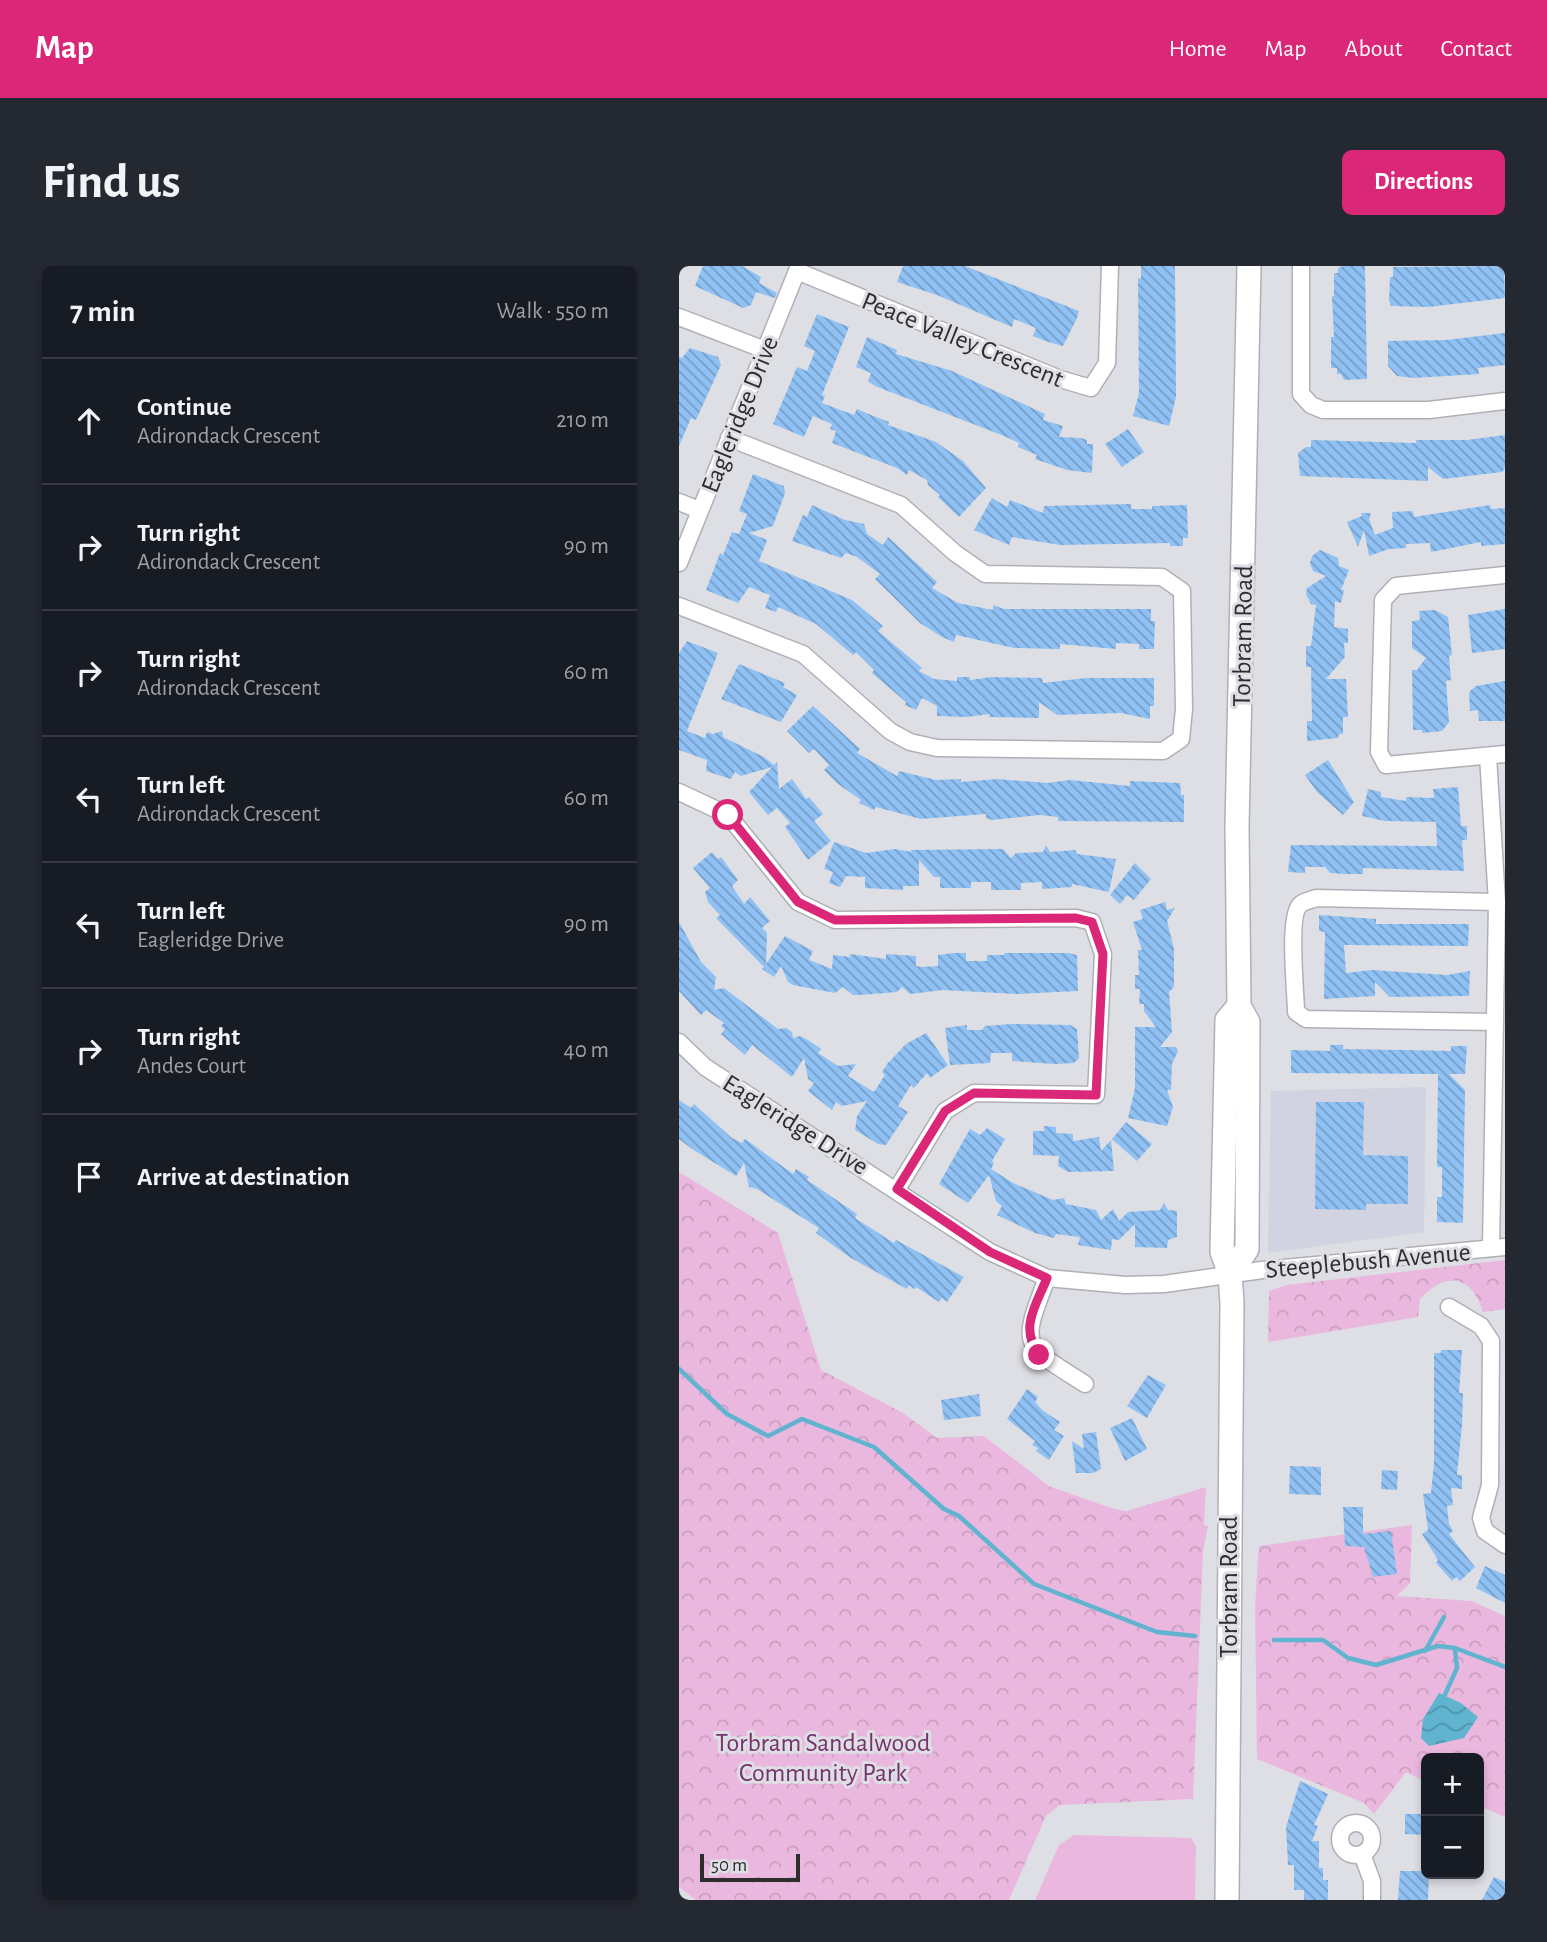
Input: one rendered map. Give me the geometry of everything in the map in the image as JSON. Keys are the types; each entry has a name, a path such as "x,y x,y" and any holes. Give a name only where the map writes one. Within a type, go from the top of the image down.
{"main road":[{"name":"Torbram Road","path":"1227,1900 1230,1274 1247,1249 1248,1022 1239,1006 1237,827 1249,266"}],"street":[{"name":"Peace Valley Crescent","path":"798,269 1060,379 1091,388 1107,363 1110,266"},
{"path":"1300,266 1301,394 1311,405 1323,410 1429,410 1505,401"},
{"name":"Eagleridge Drive","path":"679,563 798,269"},
{"path":"679,317 765,350"},
{"path":"679,606 803,654 890,731 910,742 937,748 1163,751 1181,739 1184,709 1182,591 1162,577 985,575 955,553 901,505 729,438"},
{"path":"679,502 699,510"},
{"path":"1505,575 1397,586 1383,600 1379,752 1386,765 1505,754"},
{"path":"1488,756 1497,902 1495,1022 1498,1247"},
{"path":"679,792 728,815 798,902 835,920 1076,918 1092,922 1103,954 1096,1095 974,1093 945,1111 897,1189"},
{"path":"1495,1022 1306,1020 1296,1012 1293,941 1296,910 1301,904 1316,898 1497,902"},
{"name":"Eagleridge Drive","path":"679,1042 705,1066 990,1252 1047,1278 1125,1285 1164,1284 1230,1274"},
{"name":"Steeplebush Avenue","path":"1230,1274 1498,1247"},
{"path":"1047,1278 1029,1326 1030,1343 1039,1355 1085,1384"},
{"path":"1449,1307 1481,1326 1491,1341 1490,1485 1481,1518 1485,1531 1505,1545"},
{"path":"1362,1854 1372,1881 1372,1900"}],"shaded area":[{"path":"1426,1087 1424,1232 1268,1253 1271,1091"}],"green space":[{"name":"Torbram Sandalwood Community Park","path":"679,1172 778,1233 821,1370 903,1413 937,1438 984,1436 1049,1486 1111,1508 1127,1511 1206,1487 1204,1525 1208,1526 1203,1552 1193,1799 1060,1805 1046,1816 1009,1900 696,1900 679,1887"},
{"path":"1505,1260 1505,1309 1483,1312 1472,1290 1457,1281 1448,1281 1439,1284 1420,1299 1418,1317 1268,1342 1269,1291 1286,1285"},
{"path":"1412,1525 1410,1583 1397,1596 1472,1601 1505,1616 1505,1817 1484,1808 1484,1753 1421,1753 1421,1780 1406,1772 1374,1814 1364,1803 1257,1759 1255,1606 1259,1546"},
{"path":"1074,1835 1191,1838 1196,1846 1195,1900 1035,1900 1059,1845"}],"water":[{"path":"1439,1693 1461,1703 1478,1717 1464,1738 1429,1746 1421,1738 1423,1719"}],"building":[{"path":"703,266 742,266 761,277 759,283 777,293 775,298 756,292 751,305 743,308 695,286"},
{"path":"903,266 965,266 1079,311 1063,346 1033,336 1036,328 1014,319 1012,327 937,295 897,282"},
{"path":"1141,266 1175,266 1176,397 1169,426 1133,416 1139,393 1138,278 1141,279"},
{"path":"1365,266 1367,379 1344,380 1341,374 1337,374 1337,368 1331,368 1334,273 1338,273 1338,268"},
{"path":"1504,266 1505,298 1428,307 1391,306 1389,300 1393,267"},
{"path":"817,314 849,327 822,395 825,396 822,403 854,415 857,409 889,422 888,425 936,442 963,461 986,488 959,517 938,497 940,495 928,485 927,480 909,470 907,475 897,468 832,443 836,431 830,429 832,424 813,416 804,437 773,424 797,367 807,371 815,351 804,346"},
{"path":"1505,333 1505,365 1478,368 1479,374 1413,378 1397,376 1388,366 1388,341 1446,340"},
{"path":"867,337 897,350 896,354 952,371 1045,414 1043,420 1063,426 1059,437 1081,438 1087,440 1087,444 1093,444 1092,473 1067,470 1035,459 1037,455 1018,447 1019,443 1004,436 875,386 868,381 871,373 856,367"},
{"path":"690,348 718,357 721,365 696,420 691,418 679,446 679,357 682,358"},
{"path":"1128,429 1144,452 1122,467 1105,444"},
{"path":"1505,435 1505,468 1502,472 1443,479 1428,467 1428,481 1300,476 1298,453 1311,447 1311,440 1416,443 1416,440 1467,440"},
{"path":"753,474 784,486 785,493 773,526 749,533 767,540 759,561 852,600 883,626 878,631 922,668 919,671 934,679 957,681 957,677 970,677 970,680 991,677 1042,678 1043,683 1086,678 1154,678 1154,706 1150,706 1150,719 1121,713 1057,715 1039,702 1039,718 989,717 990,714 937,716 937,706 922,698 916,710 905,705 906,702 872,673 874,670 856,652 853,655 816,624 778,607 776,612 765,608 770,595 749,587 738,603 706,590 720,553 723,555 732,532 739,534 747,514 739,511"},
{"path":"992,498 1007,507 1010,500 1043,513 1044,506 1131,504 1131,509 1152,509 1152,506 1187,505 1188,538 1183,538 1183,546 1170,546 1170,543 1060,545 1012,537 1009,545 974,530"},
{"path":"812,505 845,520 864,524 867,534 883,545 888,537 937,582 932,588 958,603 993,610 993,605 1004,609 1151,609 1151,621 1155,621 1154,649 1139,649 1139,644 1116,643 1116,649 1060,644 1060,649 1014,648 956,635 954,642 942,637 920,623 875,579 880,574 857,557 846,553 841,558 792,541 803,515 807,517"},
{"path":"1490,505 1491,509 1505,508 1505,544 1481,546 1481,542 1431,552 1430,543 1406,544 1406,548 1389,549 1369,556 1364,530 1358,547 1347,522 1362,516 1361,513 1371,513 1369,519 1375,535 1393,528 1392,512 1413,511 1414,517"},
{"path":"1320,550 1338,558 1339,566 1349,570 1341,590 1344,590 1341,603 1335,601 1334,627 1348,629 1348,643 1344,643 1345,657 1326,679 1346,679 1348,717 1343,717 1343,734 1339,734 1338,738 1307,741 1307,721 1312,721 1311,667 1306,667 1306,646 1311,646 1316,605 1311,604 1306,594 1307,588 1326,576 1313,571 1310,563 1312,556"},
{"path":"1505,609 1505,649 1472,653 1468,615"},
{"path":"1435,610 1448,617 1452,655 1449,656 1451,680 1446,681 1449,722 1442,731 1422,733 1422,730 1413,730 1412,670 1417,670 1426,658 1412,648 1412,621 1420,620 1419,611"},
{"path":"687,641 718,653 687,731 705,738 707,732 713,734 722,731 723,737 764,757 774,765 777,762 779,789 792,779 806,799 809,797 823,814 814,821 831,841 808,860 785,827 790,823 777,808 768,815 749,792 772,767 741,776 735,772 731,779 706,771 707,760 679,750 679,653"},
{"path":"739,664 785,683 783,687 797,695 781,722 721,699"},
{"path":"1505,681 1505,721 1479,721 1478,710 1470,711 1469,692 1476,686"},
{"path":"813,706 860,749 857,753 897,776 899,771 936,780 961,779 961,782 997,779 1047,783 1070,780 1130,786 1130,781 1180,783 1181,795 1184,795 1184,822 1058,821 1058,817 1040,815 992,820 986,818 986,814 921,819 876,807 874,810 859,803 861,800 838,784 824,770 829,765 814,749 809,753 787,731"},
{"path":"1328,760 1354,802 1343,815 1317,792 1305,775"},
{"path":"1458,787 1461,826 1467,826 1467,840 1462,840 1464,871 1363,868 1363,874 1345,874 1330,873 1325,867 1305,867 1305,873 1288,872 1291,845 1437,846 1436,822 1385,821 1362,816 1368,789 1381,792 1381,797 1406,801 1406,797 1434,798 1433,789"},
{"path":"834,842 866,853 895,849 912,852 910,850 1003,849 1011,858 1016,853 1043,852 1046,845 1050,852 1075,850 1077,854 1116,859 1109,892 1072,884 1072,887 1042,889 1042,882 1021,883 1021,890 991,890 991,882 971,882 971,888 940,888 940,877 934,877 919,860 919,886 903,886 903,890 865,888 865,877 846,876 840,887 829,883 833,872 824,869"},
{"path":"712,852 718,859 721,857 738,880 732,886 744,904 750,897 770,921 762,928 767,933 766,964 785,936 813,951 809,960 832,969 833,955 850,957 850,954 886,959 886,954 916,956 916,966 922,967 938,966 938,955 954,953 966,953 966,961 987,961 987,955 1004,953 1068,953 1077,955 1078,991 1016,994 943,990 910,994 902,987 897,992 853,995 843,987 835,993 793,985 788,982 781,966 774,977 762,969 764,967 716,918 720,915 708,902 705,892 710,888 693,868"},
{"path":"1135,863 1151,879 1134,900 1127,895 1120,904 1110,895"},
{"path":"1165,902 1167,910 1175,908 1167,921 1174,949 1174,987 1169,992 1172,1032 1160,1047 1176,1047 1178,1051 1172,1064 1171,1090 1167,1090 1173,1107 1167,1126 1128,1118 1135,1088 1135,1027 1156,1027 1144,1011 1144,1004 1139,1004 1140,989 1135,989 1135,975 1139,975 1138,950 1142,950 1133,922 1143,919 1140,910"},
{"path":"1319,915 1376,919 1376,924 1469,924 1468,946 1344,945 1346,973 1372,970 1447,975 1470,971 1469,996 1390,997 1375,982 1375,996 1324,999 1325,932 1319,931"},
{"path":"679,922 701,962 716,977 714,990 724,988 778,1029 786,1028 792,1032 793,1038 800,1036 808,1040 821,1049 818,1053 838,1066 856,1064 848,1076 874,1092 885,1075 882,1072 887,1064 906,1044 926,1033 948,1065 930,1078 927,1073 914,1088 911,1085 898,1106 908,1112 886,1145 878,1144 855,1130 857,1116 867,1101 842,1106 836,1102 832,1110 808,1091 814,1083 808,1079 804,1058 792,1077 752,1045 745,1055 721,1034 725,1029 721,1026 724,1023 706,1010 701,1015 679,991"},
{"path":"967,1025 967,1030 982,1030 985,1026 1070,1025 1077,1029 1079,1058 1074,1063 1054,1064 1012,1061 1012,1053 991,1053 990,1063 950,1065 945,1028"},
{"path":"1330,1045 1343,1045 1343,1049 1451,1051 1451,1046 1467,1046 1465,1074 1449,1074 1465,1090 1463,1223 1437,1222 1437,1197 1442,1197 1442,1167 1437,1167 1438,1074 1291,1073 1291,1050 1330,1051"},
{"path":"679,1100 691,1108 694,1104 732,1138 742,1143 745,1139 793,1174 796,1169 809,1177 807,1180 857,1214 855,1218 894,1243 896,1240 964,1277 947,1302 942,1298 939,1302 916,1287 914,1289 909,1285 907,1289 851,1258 816,1233 819,1228 757,1189 749,1187 744,1163 736,1176 692,1149 679,1139"},
{"path":"1316,1102 1364,1102 1363,1155 1408,1156 1408,1204 1366,1204 1366,1210 1315,1209"},
{"path":"1126,1122 1152,1144 1137,1161 1112,1139"},
{"path":"1044,1126 1056,1127 1056,1133 1073,1134 1073,1141 1099,1137 1101,1151 1111,1140 1114,1171 1068,1172 1058,1166 1059,1156 1033,1155 1033,1131 1044,1131"},
{"path":"987,1128 1005,1139 992,1161 994,1163 991,1169 1013,1183 1053,1200 1064,1198 1066,1204 1096,1210 1101,1220 1113,1209 1119,1221 1128,1212 1160,1210 1164,1203 1168,1210 1177,1211 1177,1237 1168,1240 1167,1248 1135,1247 1135,1224 1119,1240 1112,1239 1111,1250 1078,1245 1080,1237 1056,1234 1054,1238 1035,1233 997,1215 1002,1206 996,1201 989,1175 968,1203 939,1184 970,1129 980,1135"},
{"path":"1441,1350 1462,1350 1459,1393 1463,1393 1462,1425 1457,1475 1462,1475 1462,1489 1451,1488 1453,1505 1447,1506 1449,1524 1453,1531 1449,1534 1475,1567 1460,1581 1456,1577 1452,1581 1436,1563 1438,1560 1422,1534 1428,1530 1423,1494 1431,1493 1434,1463 1434,1353 1441,1353"},
{"path":"1148,1375 1166,1385 1147,1418 1127,1406"},
{"path":"1027,1389 1038,1397 1035,1402 1042,1410 1060,1422 1054,1430 1064,1436 1049,1460 1036,1451 1038,1448 1032,1445 1035,1441 1007,1419"},
{"path":"979,1394 981,1416 944,1420 941,1400"},
{"path":"1132,1418 1147,1449 1125,1461 1110,1428"},
{"path":"1096,1432 1101,1469 1093,1473 1076,1473 1072,1441 1084,1449 1082,1434"},
{"path":"1290,1466 1321,1467 1321,1495 1289,1494"},
{"path":"1382,1470 1398,1471 1397,1490 1381,1489"},
{"path":"1343,1507 1363,1507 1363,1534 1391,1531 1397,1574 1373,1577 1364,1547 1345,1546"},
{"path":"1485,1566 1505,1575 1505,1603 1476,1588"},
{"path":"1300,1781 1328,1794 1314,1825 1318,1826 1312,1841 1319,1841 1319,1868 1323,1868 1323,1880 1328,1880 1328,1900 1304,1900 1304,1890 1294,1890 1294,1865 1288,1865 1286,1827"},
{"path":"1405,1814 1421,1814 1421,1835 1405,1834"},
{"path":"1400,1871 1421,1871 1421,1879 1429,1879 1428,1900 1398,1900"},
{"path":"1494,1877 1505,1882 1505,1900 1482,1900"}],"waterway":[{"path":"679,1369 727,1414 768,1436 802,1419 874,1447 944,1509 959,1516 1034,1584 1157,1632 1195,1636"},
{"path":"1425,1651 1444,1617"},
{"path":"1274,1640 1323,1640 1348,1658 1376,1665 1438,1646 1455,1648 1505,1667"},
{"path":"1443,1699 1457,1668 1455,1649"}],"route":[{"path":"728,815 798,902 835,920 1076,918 1092,922 1103,954 1096,1095 974,1093 945,1111 897,1189 990,1252 1047,1278 1028,1334 1030,1343 1039,1355"}]}
